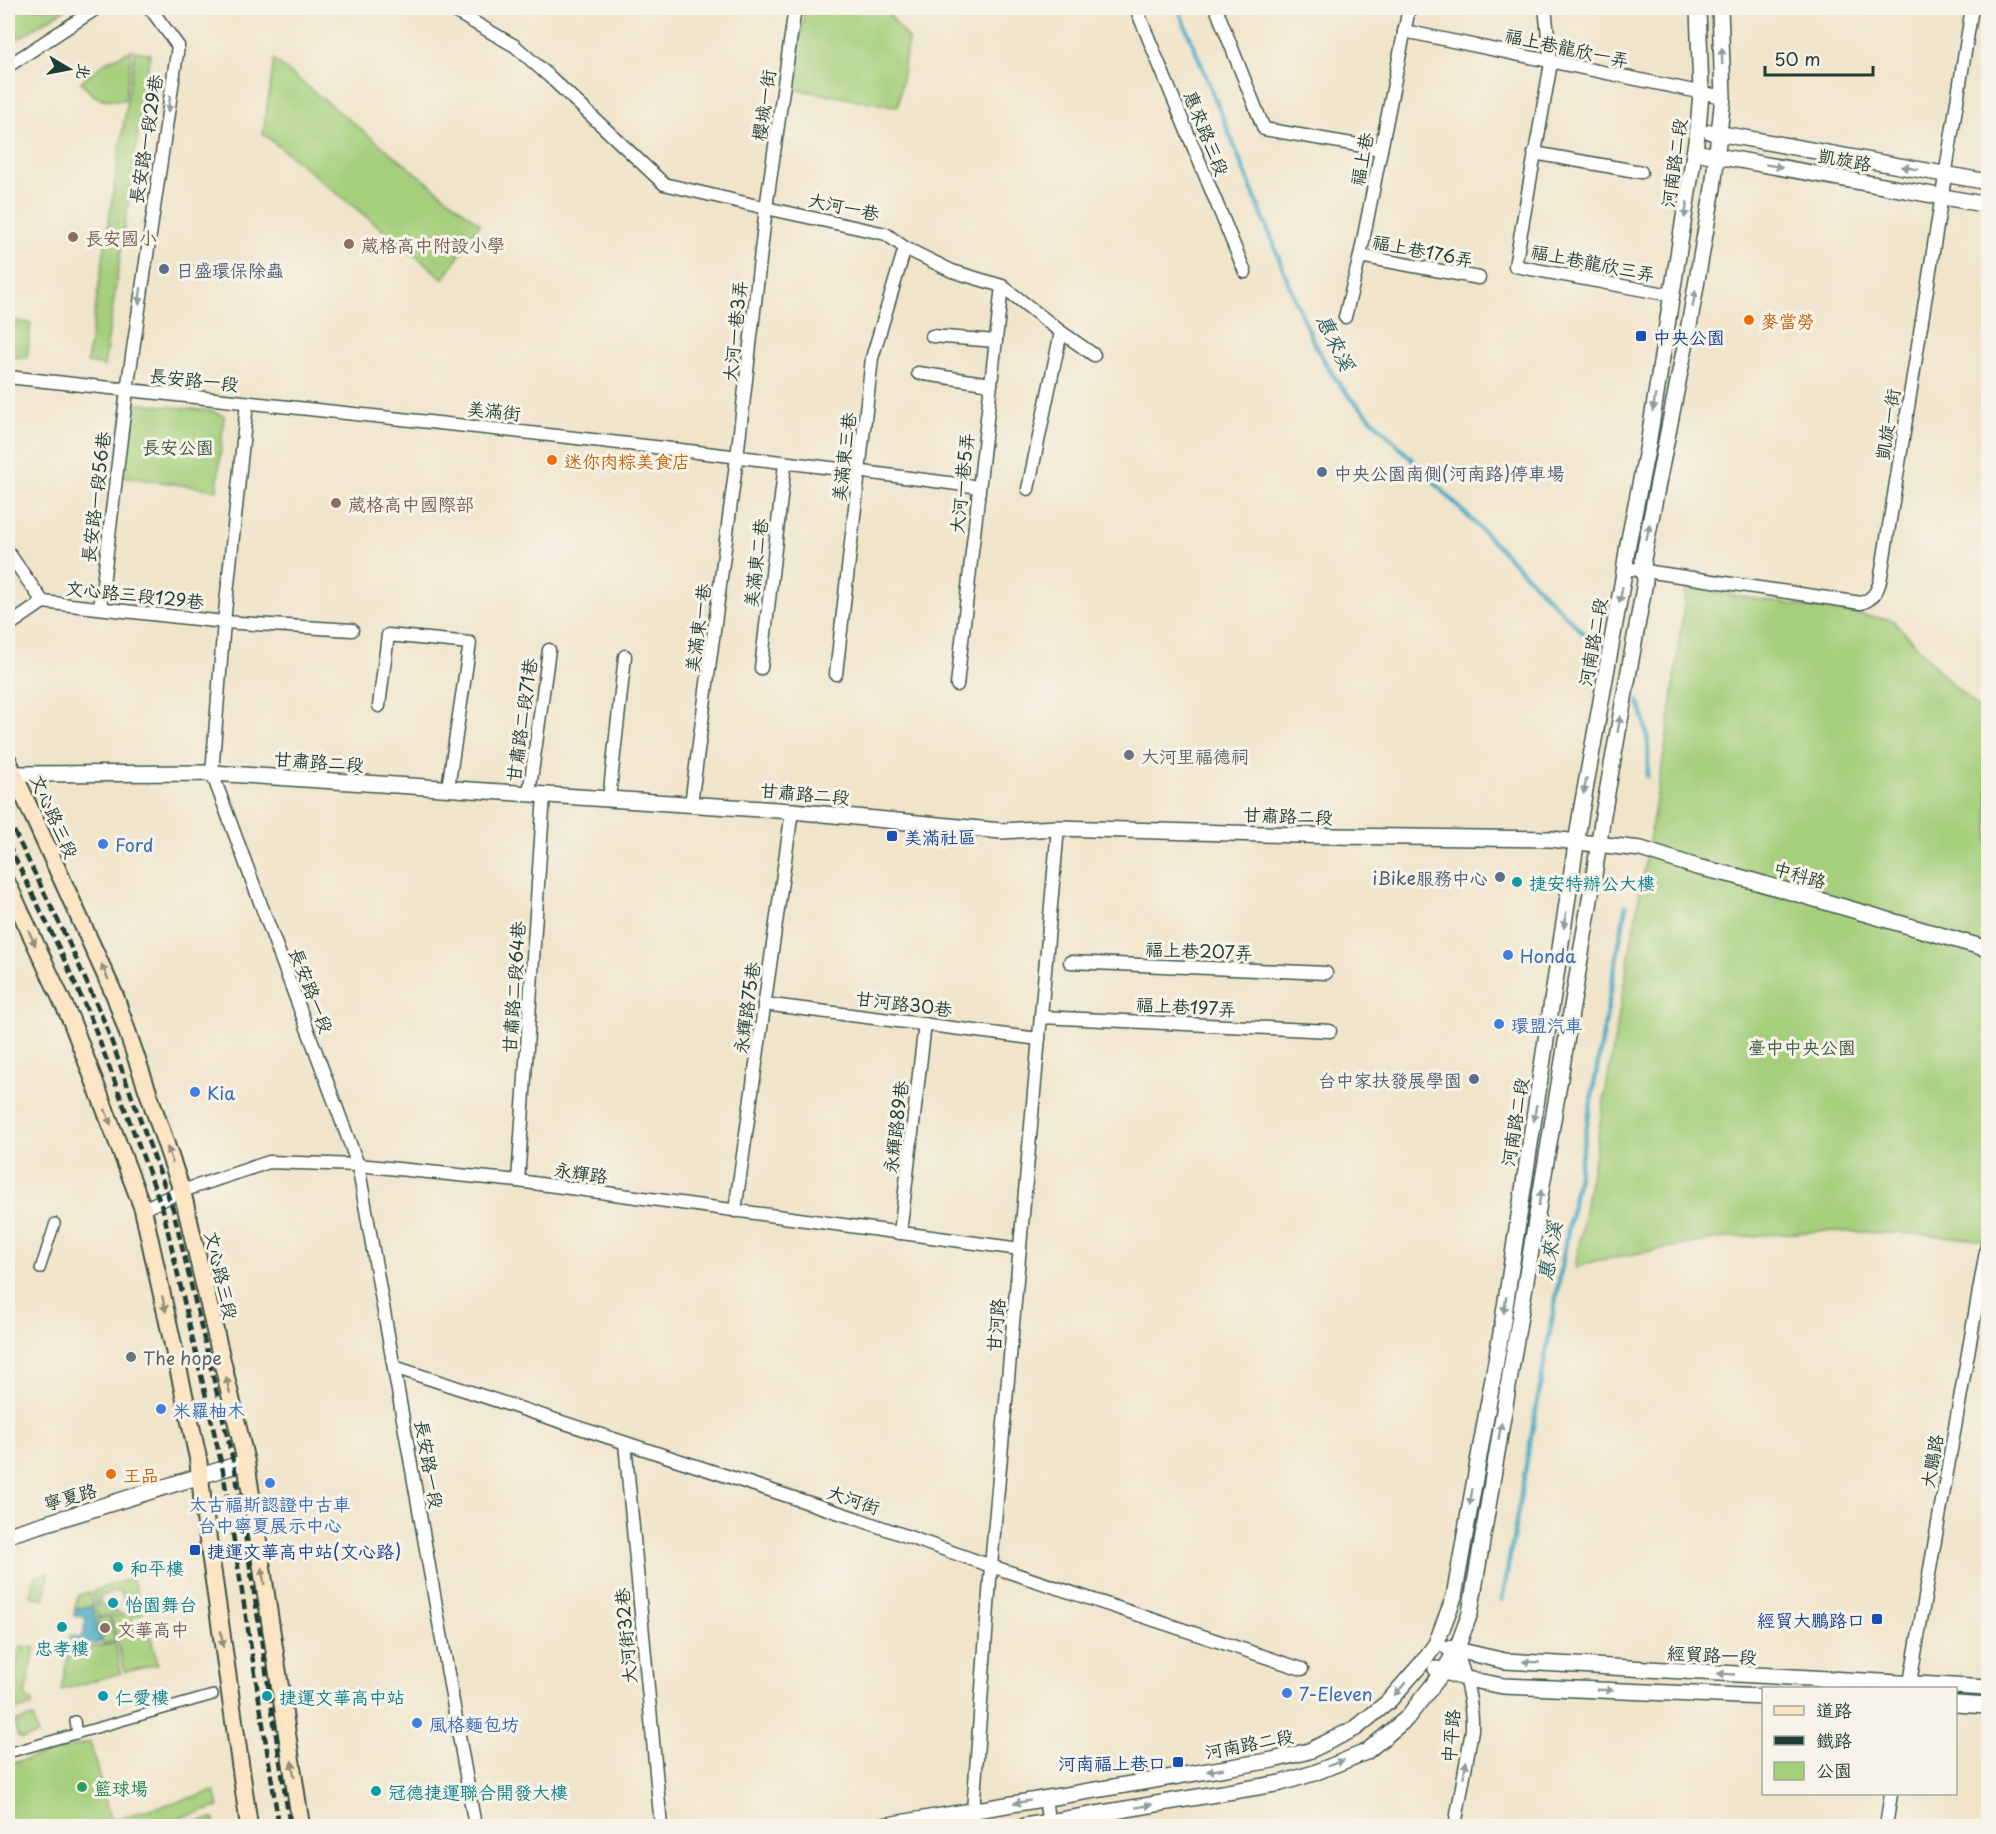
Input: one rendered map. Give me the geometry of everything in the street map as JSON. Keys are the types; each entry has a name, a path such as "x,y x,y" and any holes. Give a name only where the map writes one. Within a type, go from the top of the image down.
{"main road":[{"name":"文心路三段","path":"10,771 116,996 182,1191 246,1462 302,1827"},
{"path":"8,885 71,1020 143,1209 198,1458 249,1827"}],"street":[{"path":"8,66 97,8"},
{"name":"長安路一段29巷","path":"127,390 178,46 150,8"},
{"name":"大河一巷","path":"449,8 515,46 664,183 886,234 905,248 952,271 1002,286 1094,356"},
{"name":"櫻城一街","path":"766,208 795,8"},
{"name":"惠來路三段","path":"1136,8 1245,272"},
{"path":"1216,8 1264,129 1381,148"},
{"name":"福上巷","path":"1345,317 1360,256 1409,8"},
{"path":"1545,8 1551,63 1534,153 1641,172"},
{"name":"河南路二段","path":"882,1827 1045,1797 1272,1760 1309,1751 1356,1728 1388,1702 1437,1644 1454,1597 1501,1333 1576,841 1648,445 1695,152 1701,92 1698,8"},
{"name":"河南路二段","path":"1025,1827 1048,1825 1281,1783 1314,1773 1366,1752 1406,1719 1443,1672 1456,1651 1470,1613 1645,582 1643,558 1691,314 1713,188 1723,97 1720,8"},
{"name":"凱旋一街","path":"1625,568 1861,603 1876,592 1881,576 1972,8"},
{"name":"福上巷龍欣一弄","path":"1404,31 1723,97"},
{"name":"凱旋路","path":"1698,129 1989,182"},
{"name":"凱旋路","path":"1695,152 1989,205"},
{"name":"福上巷龍欣三弄","path":"1534,153 1515,266 1671,295"},
{"name":"大河一巷3弄","path":"738,457 766,208"},
{"name":"美滿東三巷","path":"836,674 872,358 905,248"},
{"name":"福上巷176弄","path":"1360,256 1479,278"},
{"name":"大河一巷5弄","path":"957,685 1002,286"},
{"path":"1028,489 1061,332"},
{"path":"932,336 996,341"},
{"path":"918,373 991,384"},
{"name":"長安路一段","path":"8,377 247,403 224,622 212,773 358,1165 475,1827"},
{"name":"長安路一段56巷","path":"100,608 127,390"},
{"name":"美滿街","path":"247,403 485,427 979,487"},
{"name":"美滿東一巷","path":"691,804 738,457"},
{"name":"美滿東二巷","path":"761,668 785,463"},
{"path":"8,552 43,602 8,626"},
{"name":"文心路三段129巷","path":"43,602 224,622 352,630"},
{"path":"380,706 388,635 470,643 448,788"},
{"name":"甘肅路二段71巷","path":"537,794 549,650"},
{"path":"609,799 625,656"},
{"name":"甘肅路二段","path":"10,771 212,773 792,811 1001,831 1058,828 1576,841 1599,844"},
{"name":"甘肅路二段64巷","path":"518,1181 537,794"},
{"name":"永輝路75巷","path":"735,1211 792,811"},
{"name":"甘河路","path":"974,1827 973,1811 991,1566 1058,828"},
{"name":"中科路","path":"1599,844 1641,849 1697,867 1736,876 1989,949"},
{"name":"福上巷207弄","path":"1070,963 1326,973"},
{"name":"甘河路30巷","path":"764,1004 1039,1039"},
{"name":"福上巷197弄","path":"1041,1017 1330,1031"},
{"name":"永輝路89巷","path":"900,1233 925,1024"},
{"name":"永輝路","path":"143,1209 182,1191 269,1162 358,1165 518,1181 1020,1249"},
{"path":"40,1269 55,1223"},
{"name":"大鵬路","path":"1910,1686 1989,1240"},
{"name":"大河街","path":"394,1367 858,1519 991,1566 1302,1669"},
{"name":"大河街32巷","path":"625,1443 661,1827"},
{"name":"寧夏路","path":"8,1535 246,1462"},
{"name":"經貿路一段","path":"1437,1644 1456,1651 1504,1661 1950,1687"},
{"name":"中平路","path":"1455,1827 1472,1730 1467,1679 1456,1651"},
{"path":"1422,1663 1467,1679 1503,1686 1762,1697"},
{"name":"經貿路一段","path":"1957,1687 1989,1688"},
{"path":"8,1752 213,1695"},
{"path":"1957,1704 1989,1706"},
{"path":"75,1721 77,1734"},
{"path":"1886,1827 1891,1795"},
{"path":"1045,1797 1048,1825"}],"green space":[{"path":"8,8 67,8 8,45"},
{"path":"805,8 884,8 908,39 898,107 793,89"},
{"path":"132,50 125,100 110,100 95,96 81,82 106,62"},
{"path":"135,51 150,54 104,366 87,363"},
{"path":"274,60 480,224 444,279 263,134"},
{"path":"8,321 31,323 27,358 8,356"},
{"name":"長安公園","path":"134,403 212,411 224,416 217,490 120,476 123,412"},
{"name":"臺中中央公園","path":"1686,588 1893,620 1950,682 1988,717 1988,1241 1922,1234 1823,1231 1724,1238 1595,1261 1575,1268 1668,731"},
{"path":"49,1573 44,1599 30,1596 34,1577"},
{"path":"132,1578 141,1606 127,1609 121,1593 117,1591 100,1596 100,1601 95,1602 93,1591"},
{"path":"90,1592 93,1606 75,1608 78,1595"},
{"path":"101,1603 102,1606 120,1613 98,1618 95,1604"},
{"path":"142,1609 143,1613 132,1618 135,1630 139,1632 148,1628 158,1664 125,1672 111,1618"},
{"path":"109,1617 115,1641 103,1644 98,1619"},
{"path":"115,1643 121,1673 61,1690 68,1655 78,1657 80,1646 90,1647"},
{"path":"20,1646 35,1648 25,1695 32,1701 32,1706 10,1712 9,1702"},
{"path":"33,1717 38,1735 22,1739 17,1736 14,1722"},
{"path":"90,1742 110,1819 81,1826 8,1826 8,1764"},
{"path":"215,1791 219,1807 149,1826 90,1826"},
{"path":"213,1818 215,1826 182,1826"}],"water":[{"path":"93,1607 98,1630 96,1632 99,1633 101,1642 95,1644 69,1640 70,1635 81,1637 83,1635 86,1618 74,1615 75,1609"}],"waterway":[{"name":"惠來溪","path":"1178,8 1304,321 1323,360 1348,395 1596,646"},
{"name":"惠來溪","path":"1638,701 1647,738 1647,776"},
{"name":"惠來溪","path":"1502,1600 1626,906"}],"railway":[{"path":"8,819 68,941 104,1021 173,1209 235,1469 290,1826"},
{"path":"8,844 92,1021 163,1210 223,1471 279,1826"}],"place":[{"name":"長安國小","path":"73,237"},
{"name":"葳格高中附設小學","path":"349,244"},
{"name":"日盛環保除蟲","path":"164,269"},
{"name":"麥當勞","path":"1749,320"},
{"name":"中央公園","path":"1641,336"},
{"name":"迷你肉粽美食店","path":"552,460"},
{"name":"中央公園南側(河南路)停車場","path":"1322,472"},
{"name":"葳格高中國際部","path":"336,503"},
{"name":"大河里福德祠","path":"1129,755"},
{"name":"美滿社區","path":"892,836"},
{"name":"Ford","path":"103,844"},
{"name":"iBike服務中心","path":"1500,877"},
{"name":"捷安特辦公大樓","path":"1517,882"},
{"name":"Honda","path":"1508,955"},
{"name":"環盟汽車","path":"1499,1024"},
{"name":"台中家扶發展學園","path":"1474,1079"},
{"name":"Kia","path":"195,1092"},
{"name":"The hope","path":"131,1357"},
{"name":"米羅柚木","path":"161,1409"},
{"name":"王品","path":"111,1474"},
{"name":"太古福斯認證中古車 台中寧夏展示中心","path":"270,1483"},
{"name":"捷運文華高中站(文心路)","path":"195,1550"},
{"name":"和平樓","path":"118,1567"},
{"name":"怡園舞台","path":"113,1603"},
{"name":"經貿大鵬路口","path":"1877,1619"},
{"name":"忠孝樓","path":"62,1627"},
{"name":"文華高中","path":"105,1628"},
{"name":"7-Eleven","path":"1287,1693"},
{"name":"仁愛樓","path":"103,1696"},
{"name":"捷運文華高中站","path":"267,1696"},
{"name":"風格麵包坊","path":"417,1723"},
{"name":"河南福上巷口","path":"1178,1762"},
{"name":"籃球場","path":"82,1787"},
{"name":"冠德捷運聯合開發大樓","path":"376,1791"}]}
